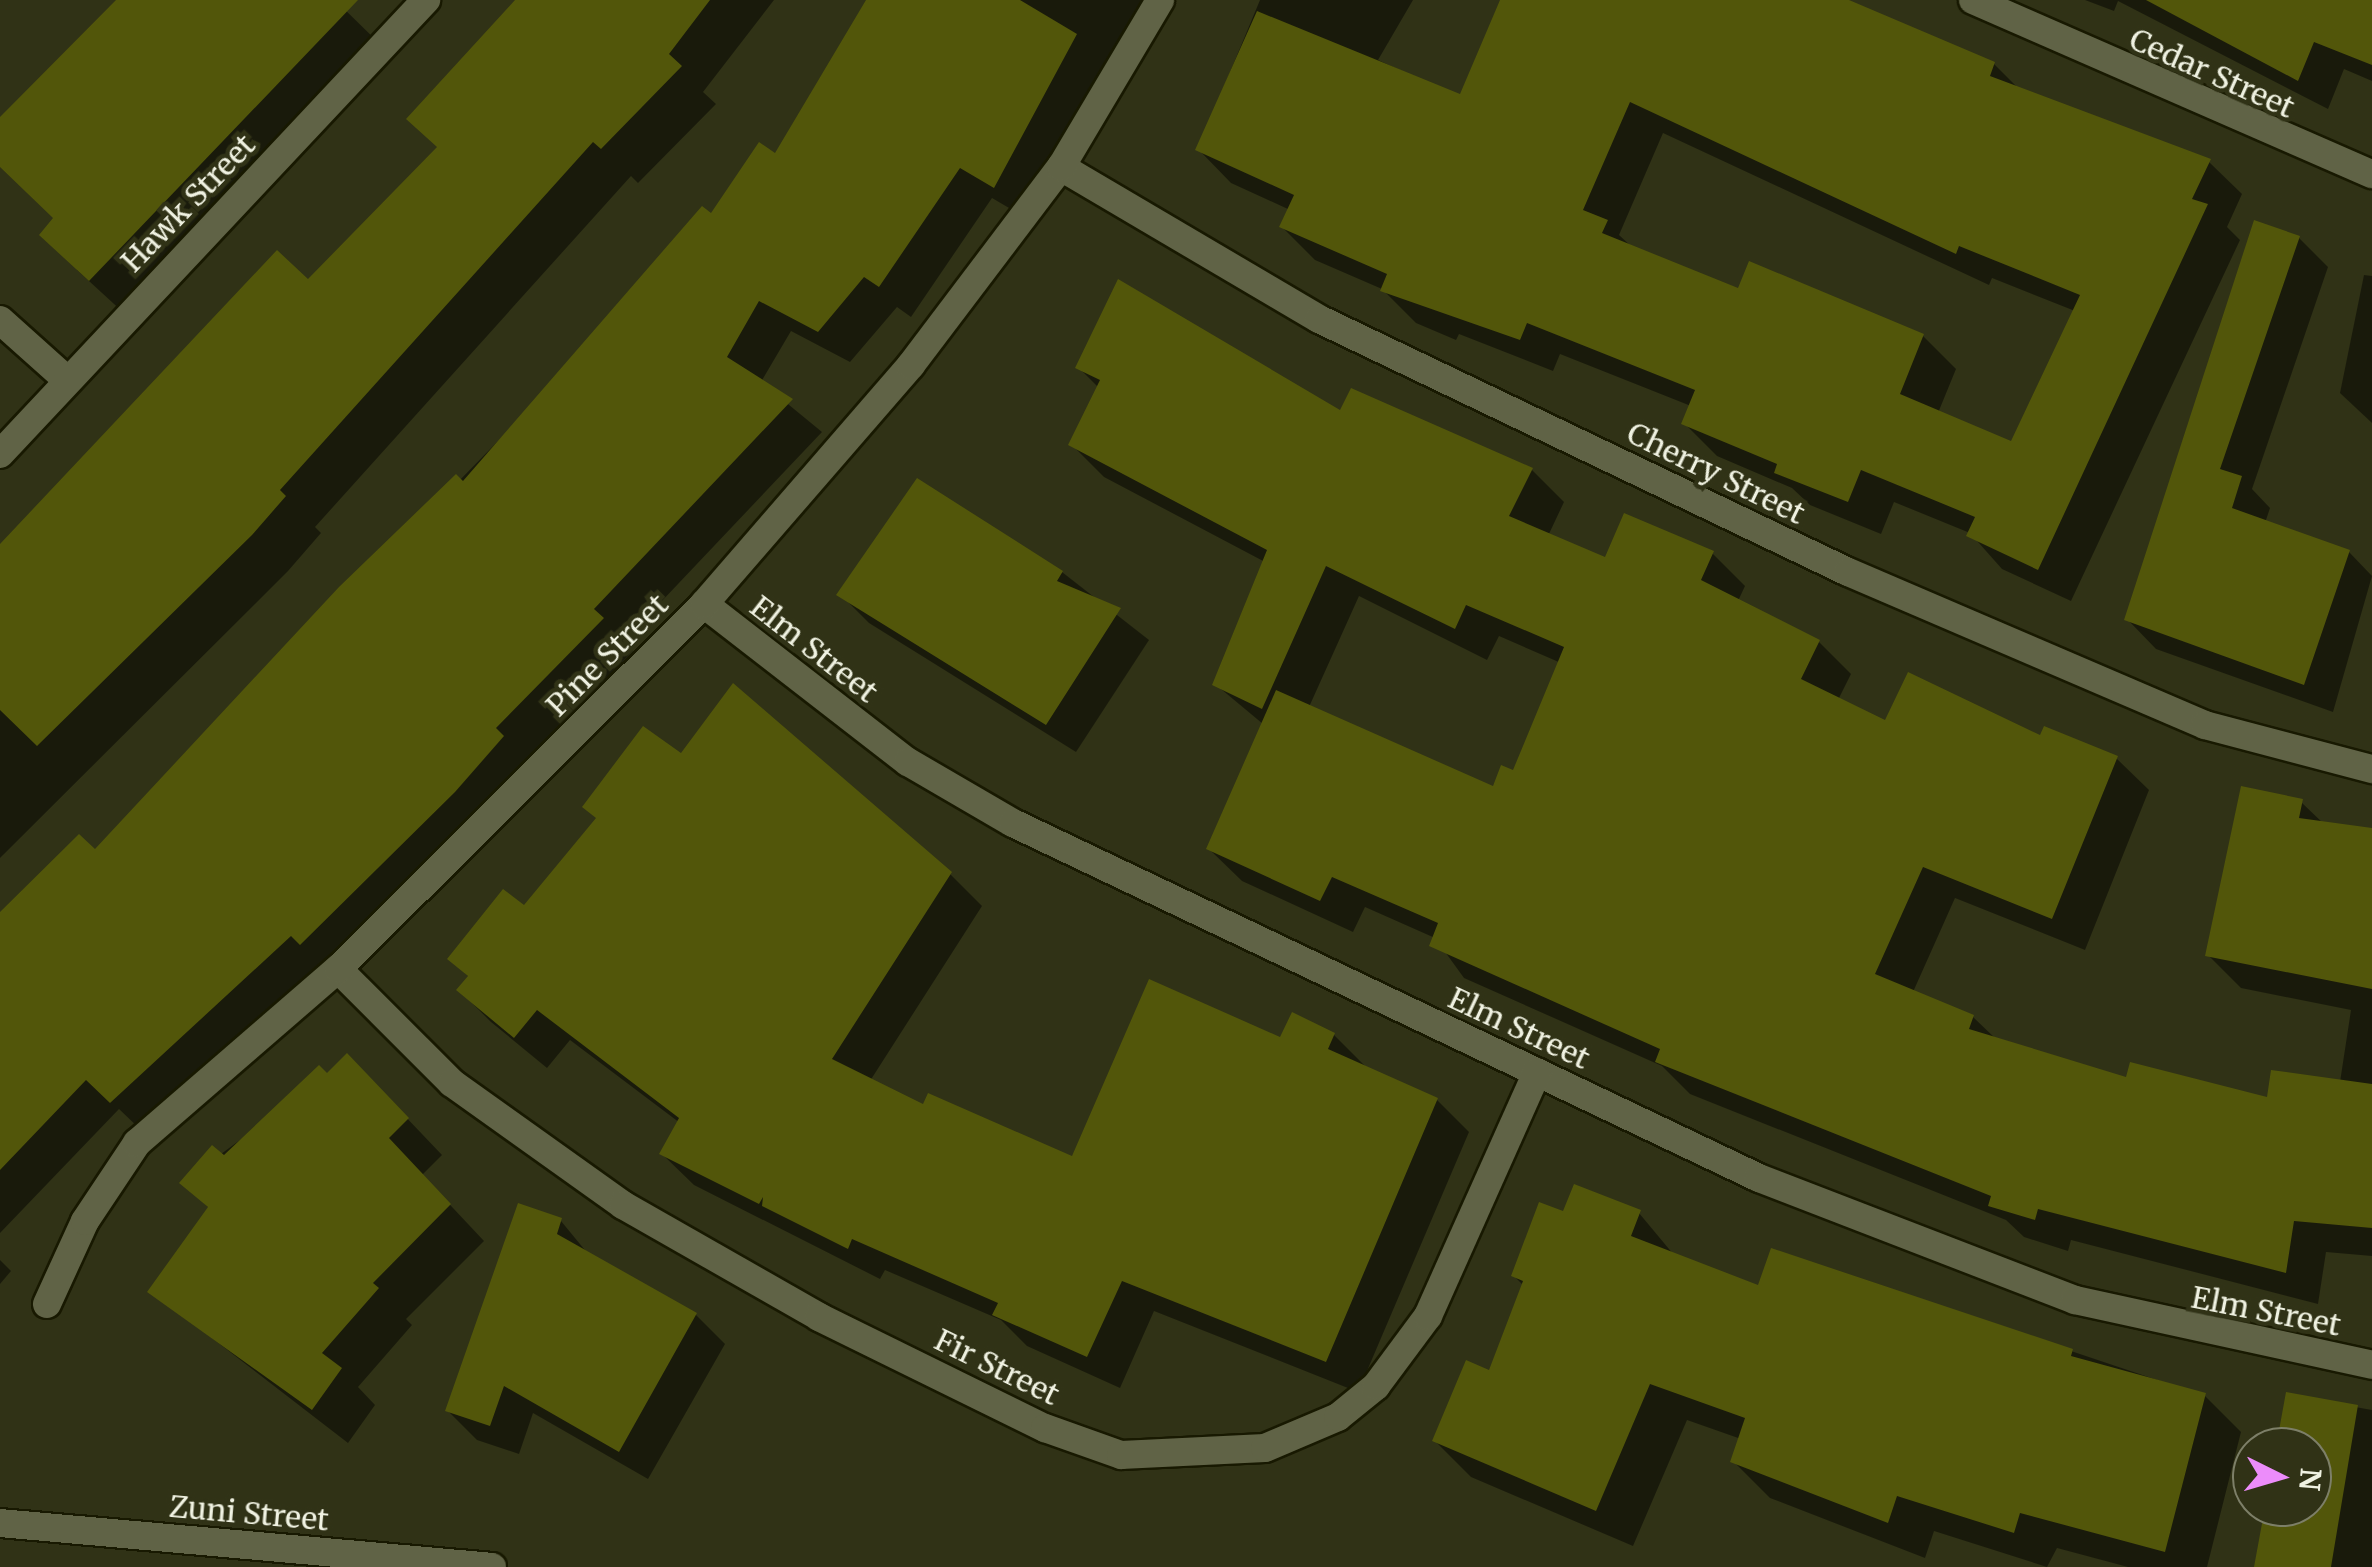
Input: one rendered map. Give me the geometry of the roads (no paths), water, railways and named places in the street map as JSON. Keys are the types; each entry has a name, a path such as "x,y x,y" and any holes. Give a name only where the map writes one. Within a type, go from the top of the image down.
{"street":[{"name":"Hawk Street","path":"0,454 426,0"},
{"name":"Pine Street","path":"47,1304 94,1206 137,1144 338,969 704,604 911,365 1061,167 1160,0"},
{"name":"Cedar Street","path":"1973,0 2372,174"},
{"name":"Cherry Street","path":"1061,167 1319,319 1848,572 2205,725 2372,769"},
{"path":"0,320 66,380"},
{"name":"Elm Street","path":"704,604 893,751 1013,823 1860,1222 2075,1300 2372,1365"},
{"name":"Fir Street","path":"338,969 452,1083 623,1205 819,1316 1044,1428 1121,1455 1266,1448 1338,1417 1376,1386 1428,1316 1537,1072"},
{"name":"Zuni Street","path":"0,1524 492,1567"}]}
